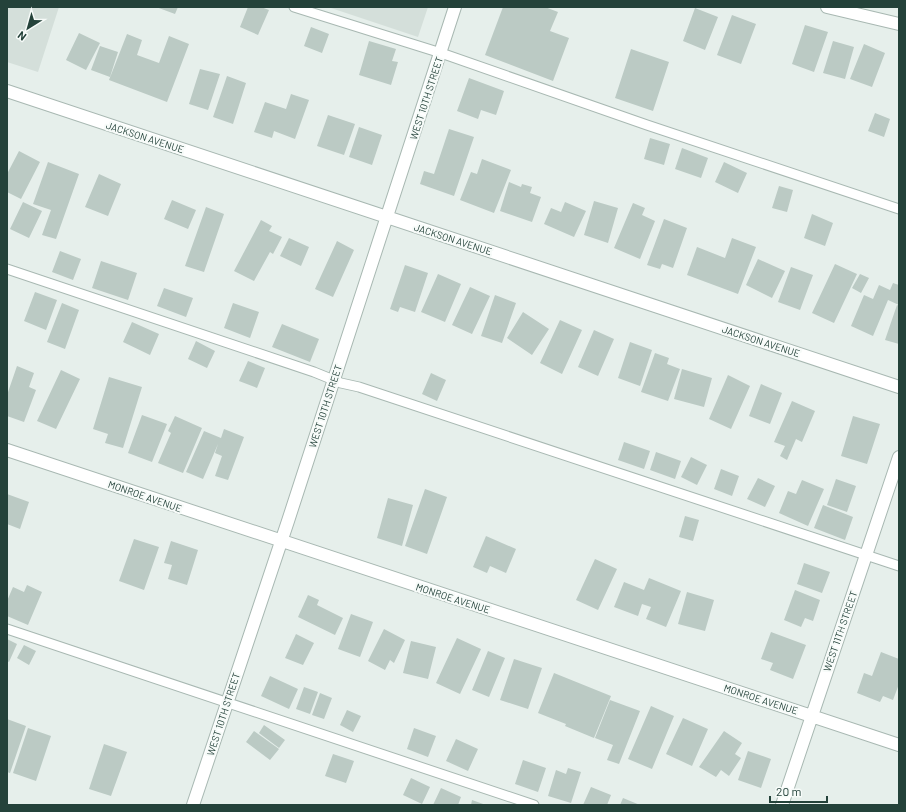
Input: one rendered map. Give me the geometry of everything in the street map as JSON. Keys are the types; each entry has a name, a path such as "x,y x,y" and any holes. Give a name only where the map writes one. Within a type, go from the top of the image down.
{"street":[{"name":"WEST 10TH STREET","path":"193,805 281,541 455,7"},
{"path":"828,7 899,24"},
{"name":"JACKSON AVENUE","path":"7,91 899,387"},
{"name":"MONROE AVENUE","path":"7,450 899,745"},
{"name":"WEST 11TH STREET","path":"782,805 899,457"}],"lane":[{"path":"294,7 441,53 639,122 899,209"},
{"path":"7,269 314,372 333,380 899,566"},
{"path":"7,629 534,805"}],"shaded area":[{"path":"7,7 59,7 38,72 7,62"},
{"path":"328,7 428,7 418,37"}],"building":[{"path":"156,7 178,7 175,14"},
{"path":"248,7 261,7 269,10 258,35 240,27"},
{"path":"503,7 545,7 558,12 550,31 569,38 553,81 485,55"},
{"path":"695,8 718,17 705,50 683,41"},
{"path":"732,15 756,24 741,64 717,55"},
{"path":"805,25 828,32 814,72 792,64"},
{"path":"311,27 329,34 322,53 304,46"},
{"path":"79,33 100,43 86,70 66,60"},
{"path":"127,34 142,40 137,55 159,63 169,36 189,44 167,102 109,80"},
{"path":"369,41 396,49 392,61 398,62 391,85 359,75"},
{"path":"833,41 854,47 845,79 823,73"},
{"path":"864,44 885,53 872,87 850,79"},
{"path":"100,46 118,52 110,77 91,70"},
{"path":"631,49 669,62 653,111 615,98"},
{"path":"200,69 220,74 208,110 189,104"},
{"path":"227,76 246,83 233,124 213,117"},
{"path":"469,78 504,91 496,115 481,110 478,119 457,111"},
{"path":"291,94 309,100 295,139 274,131 272,138 254,132 265,102 286,109"},
{"path":"875,113 890,119 884,137 868,131"},
{"path":"328,115 355,124 344,155 317,146"},
{"path":"359,127 382,135 372,165 349,157"},
{"path":"449,129 474,137 454,196 420,184 424,171 434,174"},
{"path":"650,138 670,144 664,165 644,159"},
{"path":"682,148 708,158 701,178 675,169"},
{"path":"19,151 40,162 21,199 7,192 7,174"},
{"path":"482,159 511,170 494,213 460,200 471,172 477,174"},
{"path":"48,162 79,174 56,239 42,235 51,210 33,204"},
{"path":"724,162 747,173 738,193 715,182"},
{"path":"99,174 121,184 108,216 85,207"},
{"path":"509,182 521,187 522,184 532,187 530,193 541,197 532,222 500,211"},
{"path":"779,186 793,190 787,212 772,208"},
{"path":"172,200 196,210 188,229 164,219"},
{"path":"594,201 618,208 608,243 584,235"},
{"path":"23,202 42,211 29,238 10,229"},
{"path":"565,202 586,211 574,237 544,224 551,208 561,212"},
{"path":"633,203 645,208 642,215 655,221 640,259 614,248"},
{"path":"206,207 224,214 204,272 185,266"},
{"path":"812,214 833,223 825,246 804,238"},
{"path":"664,219 687,228 673,268 662,264 660,269 647,265"},
{"path":"261,220 272,226 269,231 282,237 273,254 270,252 254,281 234,271"},
{"path":"289,238 309,247 301,266 280,256"},
{"path":"732,238 756,247 738,294 687,275 697,247 725,258"},
{"path":"337,241 354,250 333,297 315,289"},
{"path":"60,251 81,259 73,280 52,272"},
{"path":"758,259 785,271 772,298 746,285"},
{"path":"101,261 137,273 128,300 92,288"},
{"path":"835,264 857,274 834,323 812,313"},
{"path":"405,265 428,273 415,312 400,307 398,312 390,309"},
{"path":"791,267 813,275 800,310 778,302"},
{"path":"438,274 461,284 445,322 421,312"},
{"path":"860,274 869,278 861,293 852,288"},
{"path":"893,283 899,285 899,305 888,300 873,336 851,326 864,295 873,299 879,285 890,290"},
{"path":"470,287 490,296 472,334 452,325"},
{"path":"164,288 193,298 186,317 157,306"},
{"path":"35,292 57,300 46,330 24,321"},
{"path":"495,295 516,303 502,343 481,336"},
{"path":"62,303 79,310 65,349 47,342"},
{"path":"233,303 259,312 250,338 224,328"},
{"path":"897,305 899,306 899,344 885,340"},
{"path":"523,312 549,329 532,355 507,338"},
{"path":"560,320 582,330 562,374 540,363"},
{"path":"132,322 159,334 150,355 123,342"},
{"path":"282,324 319,339 310,362 272,347"},
{"path":"594,330 614,339 598,376 578,367"},
{"path":"196,341 215,351 207,368 188,359"},
{"path":"630,342 652,350 640,386 618,378"},
{"path":"655,353 669,358 667,364 680,369 668,401 641,392"},
{"path":"248,361 265,368 257,388 239,381"},
{"path":"17,366 34,373 29,387 36,390 24,422 7,416 7,395"},
{"path":"682,369 712,378 704,407 674,399"},
{"path":"61,370 80,379 56,429 37,421"},
{"path":"431,373 446,380 437,401 422,394"},
{"path":"728,375 750,386 731,429 709,419"},
{"path":"109,377 142,387 123,448 105,443 108,434 93,429"},
{"path":"761,384 782,393 770,424 749,416"},
{"path":"792,401 815,411 802,442 796,439 787,460 780,456 785,446 774,442"},
{"path":"142,415 167,424 152,462 128,453"},
{"path":"175,416 202,428 183,473 158,463 171,433 168,431"},
{"path":"853,416 880,424 867,464 841,456"},
{"path":"224,429 244,437 228,480 215,476 222,456 215,453 218,444 203,479 186,472 204,431 221,438"},
{"path":"624,442 650,451 644,469 618,460"},
{"path":"656,452 681,461 675,479 650,470"},
{"path":"691,457 707,465 697,485 681,477"},
{"path":"721,469 739,476 732,496 714,489"},
{"path":"758,478 775,486 765,507 747,499"},
{"path":"836,479 856,486 847,512 827,505"},
{"path":"802,480 824,489 808,526 779,513 788,491 796,494"},
{"path":"425,489 447,497 427,554 405,546"},
{"path":"7,494 29,502 20,529 7,524"},
{"path":"388,498 413,505 402,546 377,538"},
{"path":"823,505 853,517 845,540 814,528"},
{"path":"685,516 699,520 693,541 679,537"},
{"path":"486,536 516,549 506,573 490,566 487,573 473,567"},
{"path":"134,539 159,547 144,590 119,581"},
{"path":"171,541 198,550 187,585 168,579 172,565 164,563"},
{"path":"595,559 617,569 598,610 576,600"},
{"path":"804,563 830,572 822,593 797,584"},
{"path":"649,578 681,591 666,627 646,619 651,607 642,604 638,616 614,607 624,582 644,590"},
{"path":"27,585 42,592 28,625 7,616 7,601 13,587 24,592"},
{"path":"795,590 820,600 813,621 805,618 801,627 784,620"},
{"path":"687,592 714,600 705,631 678,624"},
{"path":"308,595 319,600 317,605 343,618 335,635 298,617"},
{"path":"351,614 373,622 360,657 338,649"},
{"path":"384,629 405,640 394,663 390,660 385,670 368,661"},
{"path":"771,632 806,645 793,679 770,670 773,663 761,659"},
{"path":"296,634 314,643 303,665 285,658"},
{"path":"457,638 481,649 460,694 436,683"},
{"path":"7,639 17,644 9,662 7,661"},
{"path":"411,641 436,647 428,679 403,673"},
{"path":"24,645 36,651 29,665 17,658"},
{"path":"488,651 505,658 489,697 472,690"},
{"path":"881,652 899,659 899,684 893,700 883,696 880,702 857,693 864,673 872,676"},
{"path":"514,659 542,668 528,709 500,700"},
{"path":"554,673 611,696 594,738 565,726 566,724 538,713"},
{"path":"270,676 298,689 289,709 261,696"},
{"path":"304,687 318,692 310,714 296,709"},
{"path":"320,693 332,698 324,719 312,715"},
{"path":"610,700 640,711 619,764 607,760 613,745 595,738"},
{"path":"651,706 674,716 652,769 628,759"},
{"path":"347,710 361,716 353,732 340,725"},
{"path":"683,718 708,729 692,766 666,754"},
{"path":"7,719 26,726 10,773 7,772"},
{"path":"264,725 285,740 279,748 259,733"},
{"path":"28,728 51,736 36,781 13,773"},
{"path":"414,728 436,736 428,757 407,749"},
{"path":"254,731 279,749 270,760 246,742"},
{"path":"724,731 742,743 735,754 741,758 729,776 721,770 716,777 699,767"},
{"path":"456,739 478,749 468,771 446,761"},
{"path":"104,744 127,752 111,796 89,789"},
{"path":"748,751 771,759 761,788 738,780"},
{"path":"333,754 354,761 346,783 325,776"},
{"path":"523,760 546,768 538,792 515,784"},
{"path":"568,768 581,772 571,803 548,796 556,770 566,774"},
{"path":"411,778 430,787 422,804 403,795"},
{"path":"591,787 611,795 607,805 583,805"},
{"path":"441,788 461,797 458,805 433,805"},
{"path":"623,798 640,805 620,805"},
{"path":"472,800 486,805 471,805"}]}
